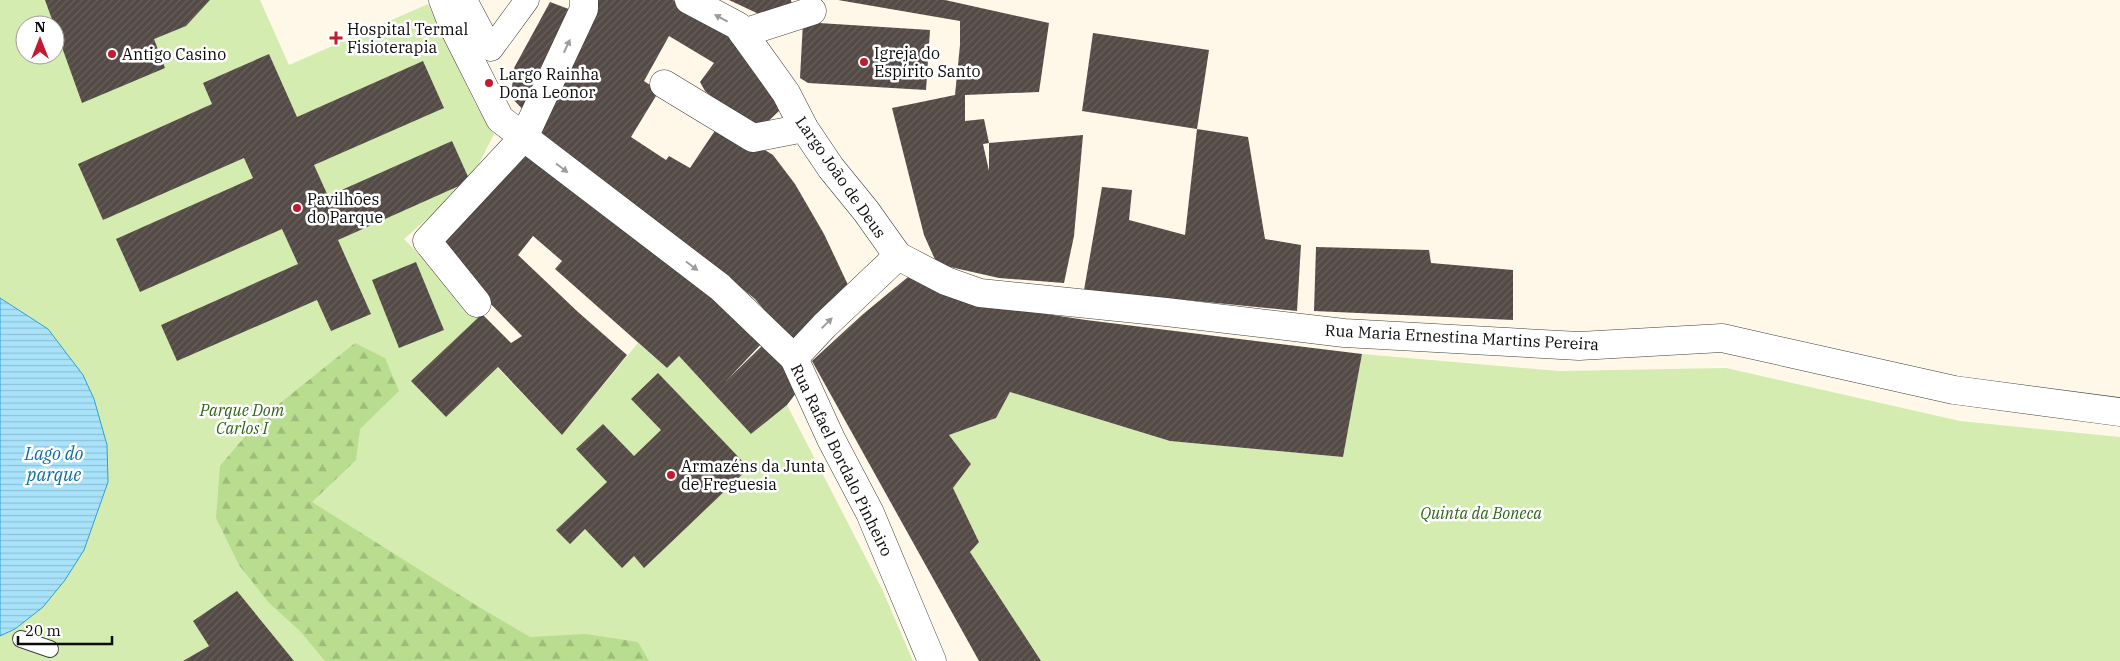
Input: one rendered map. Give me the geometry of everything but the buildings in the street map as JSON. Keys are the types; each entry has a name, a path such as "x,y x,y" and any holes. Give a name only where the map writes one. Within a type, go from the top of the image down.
{"street":[{"name":"Rua Rafael Bordalo Pinheiro","path":"442,0 500,119 720,287 794,358 831,439 870,513 932,661"},
{"path":"465,0 491,49 527,0"},
{"path":"477,303 427,240 524,137 584,9 584,0"},
{"name":"Largo João de Deus","path":"689,0 738,26 788,98 804,128 831,168 866,211 889,246 898,256"},
{"path":"743,33 812,11"},
{"path":"664,84 753,138 804,128"},
{"path":"794,358 824,326 898,256"},
{"name":"Rua Maria Ernestina Martins Pereira","path":"898,256 946,282 980,293 1344,333 1580,346 1722,338 1954,390 2120,412"}],"lane":[{"path":"21,639 50,649"}],"green space":[{"name":"Parque Dom Carlos I","path":"0,0 260,0 289,65 428,4 474,101 494,134 470,181 404,239 475,312 482,314 511,343 492,362 562,435 638,343 667,368 679,356 751,434 787,405 882,589 913,661 0,661"},
{"path":"355,343 385,358 399,391 360,429 356,460 312,502 530,637 586,634 638,642 649,661 325,661 300,631 269,603 239,565 216,518 220,466 259,420"},
{"name":"Quinta da Boneca","path":"1362,354 1558,371 1726,368 1960,421 2120,437 2120,661 1041,661 970,552 979,542 953,488 971,464 949,435 996,418 1010,392 1170,441 1343,457"}],"water":[{"name":"Lago do parque","path":"0,298 48,329 83,375 94,399 107,445 108,482 84,550 65,580 43,607 15,629 0,636"}],"place":[{"name":"Hospital Termal Fisioterapia","path":"336,38"},
{"name":"Antigo Casino","path":"112,54"},
{"name":"Igreja do Espírito Santo","path":"864,62"},
{"name":"Largo Rainha Dona Leonor","path":"489,83"},
{"name":"Pavilhões do Parque","path":"297,208"},
{"name":"Armazéns da Junta de Freguesia","path":"671,475"}]}
